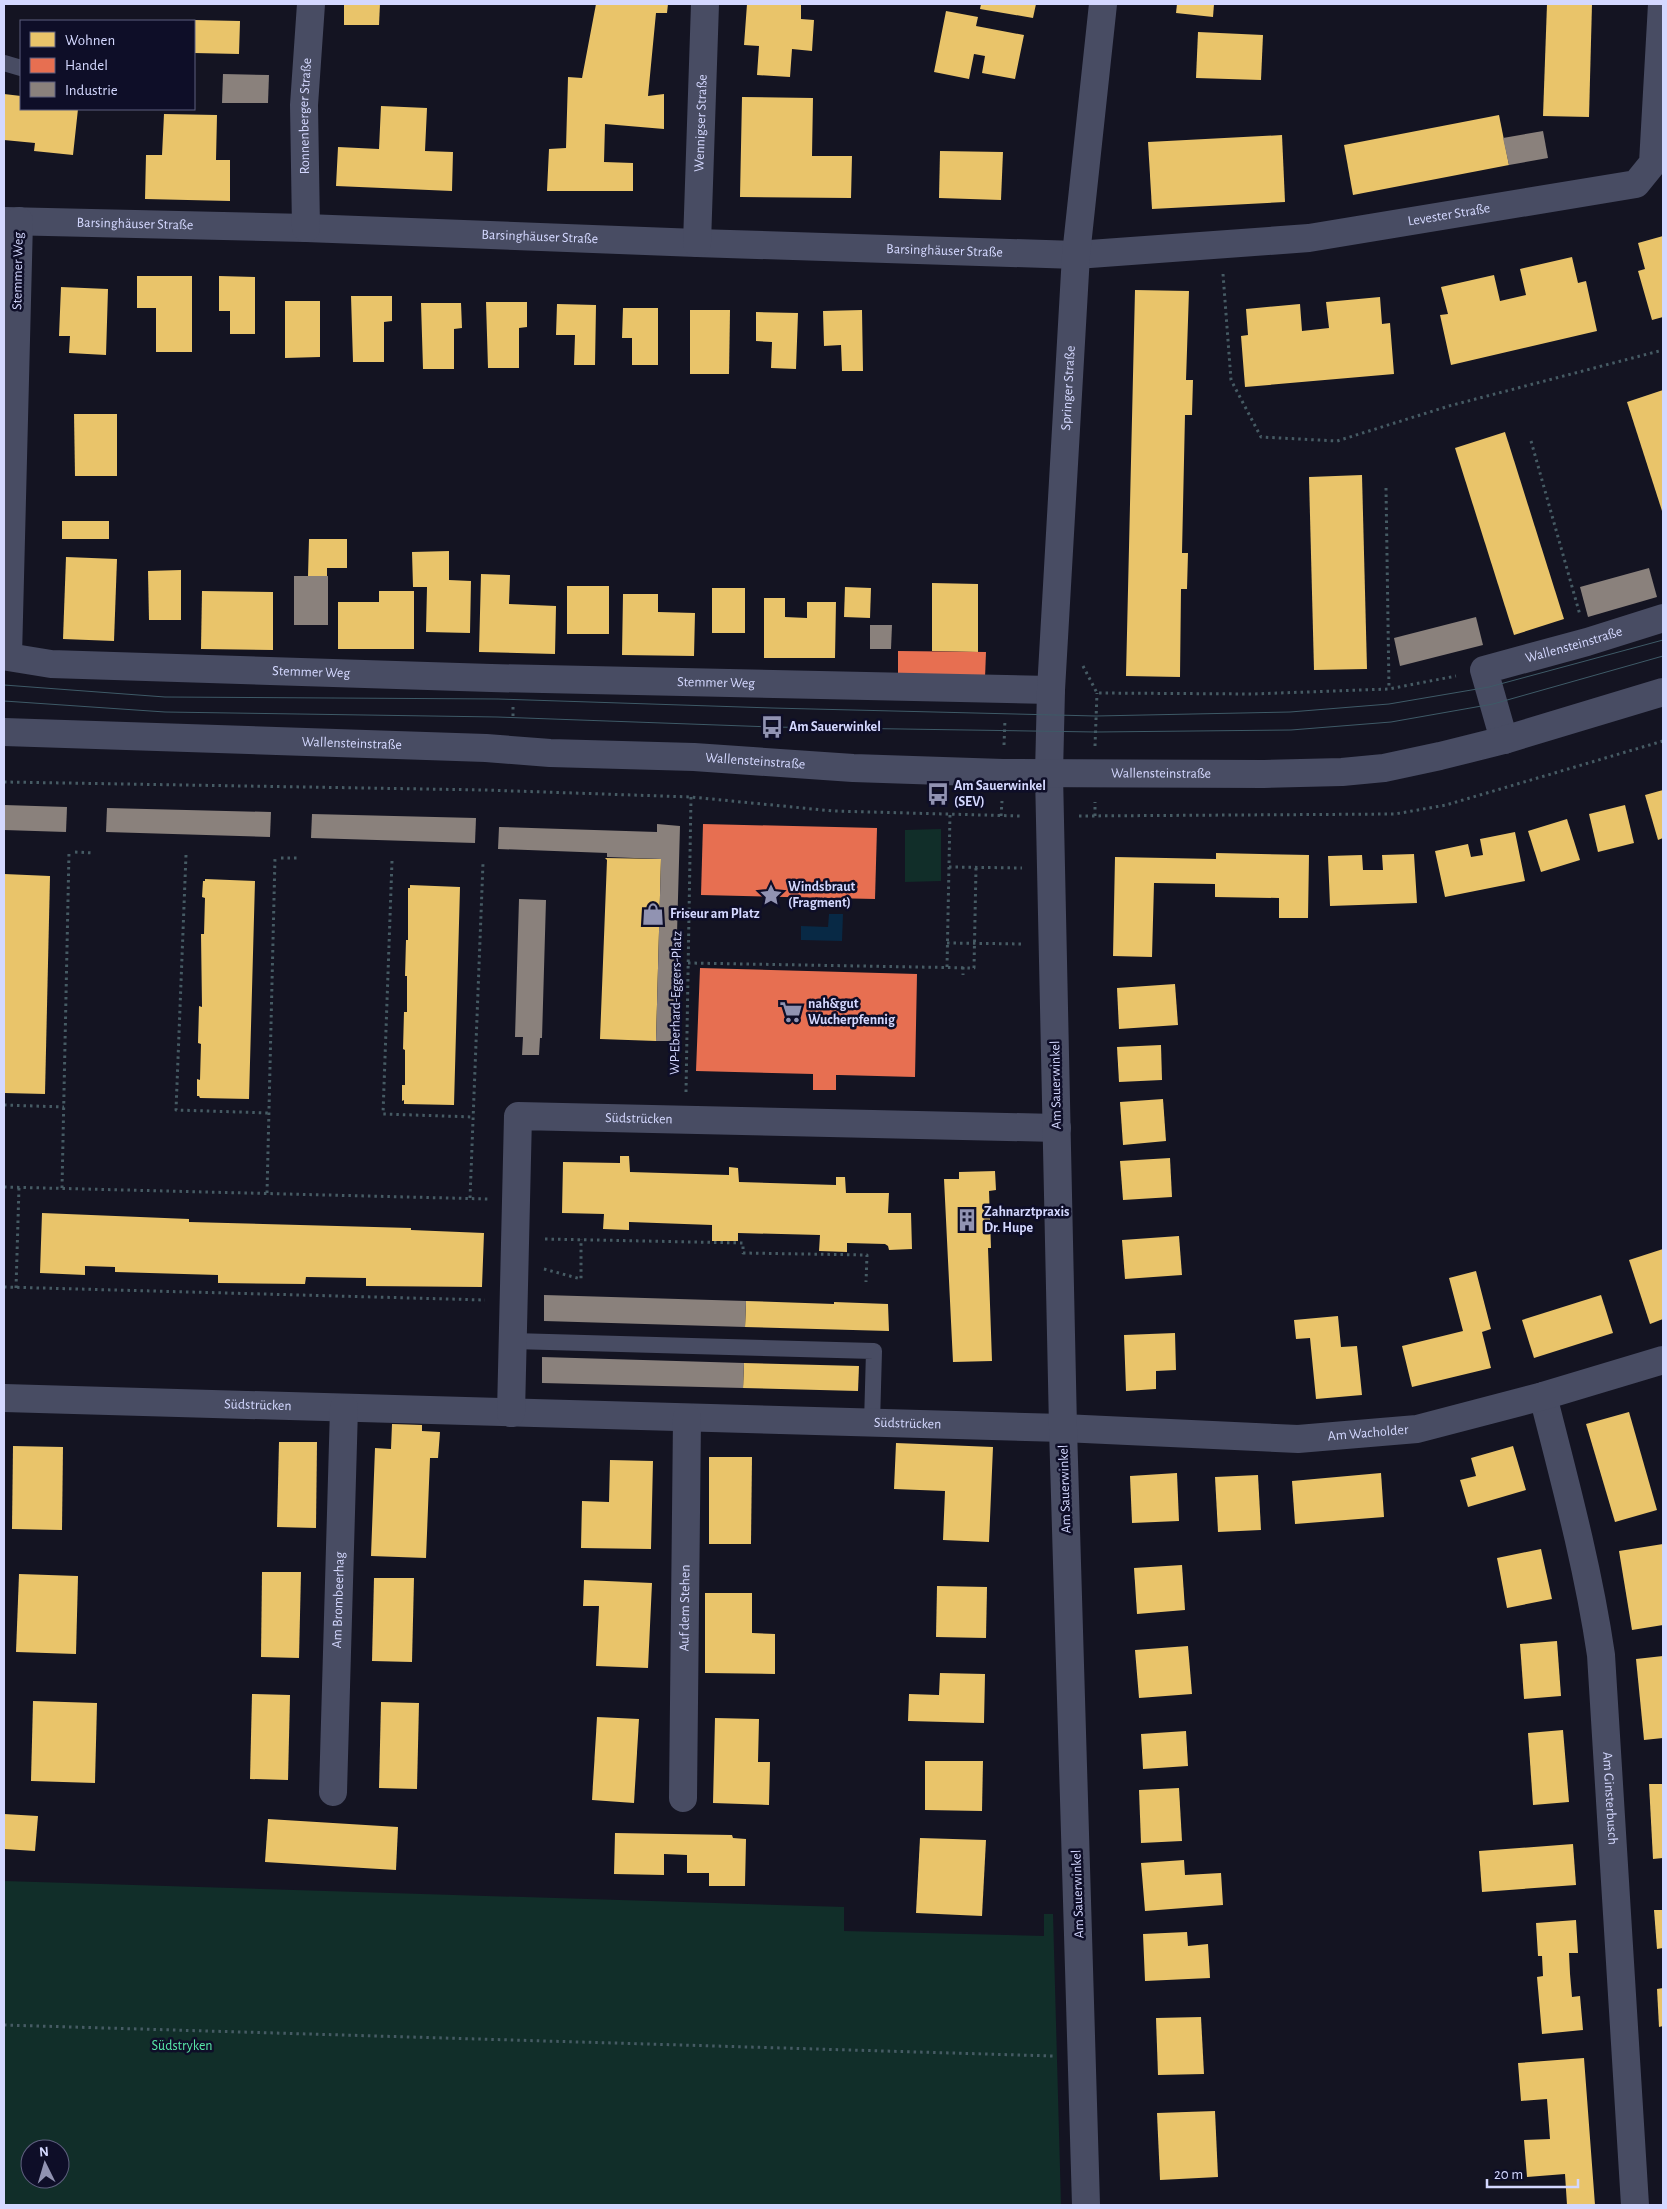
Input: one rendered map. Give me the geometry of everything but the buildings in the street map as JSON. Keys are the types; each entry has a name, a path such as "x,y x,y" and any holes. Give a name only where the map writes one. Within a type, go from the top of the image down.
{"street":[{"name":"Ronnenberger Straße","path":"306,228 304,105 311,4"},
{"name":"Wennigser Straße","path":"696,244 704,4"},
{"name":"Springer Straße","path":"1049,774 1051,677 1076,255 1103,4"},
{"name":"Levester Straße","path":"1076,255 1309,238 1636,184 1653,163 1662,4"},
{"name":"Barsinghäuser Straße","path":"11,221 306,228 696,244 1076,255"},
{"name":"Stemmer Weg","path":"11,221 8,657 51,664 510,678 1051,677"},
{"name":"Wallensteinstraße","path":"1484,670 1587,642 1663,618"},
{"path":"1484,670 1504,740"},
{"name":"Wallensteinstraße","path":"4,732 486,748 550,753 694,757 853,768 1049,774 1264,774 1342,772 1384,768 1504,740 1663,692"},
{"name":"Am Sauerwinkel","path":"1049,774 1063,1428 1086,2205"},
{"name":"Südstrücken","path":"511,1413 518,1116 1057,1128"},
{"name":"Am Wacholder","path":"1063,1428 1298,1439 1417,1429 1543,1396 1663,1360"},
{"name":"Am Ginsterbusch","path":"1543,1396 1584,1557 1601,1655 1635,2205"},
{"name":"Südstrücken","path":"4,1398 1063,1428"},
{"name":"Am Brombeerhag","path":"333,1792 344,1408"},
{"name":"Auf dem Stehen","path":"683,1798 687,1418"}],"lane":[{"path":"4,63 20,68"},
{"path":"513,1341 874,1351 872,1423"}],"path":[{"path":"1220,244 1231,380 1261,437 1337,441 1449,406 1663,350"},
{"path":"1531,441 1587,642"},
{"path":"1386,488 1389,689"},
{"path":"1051,677 1083,666 1097,693 1252,694 1389,689 1484,670"},
{"path":"4,782 485,790 692,797 833,811 1094,816"},
{"name":"WP-Eberhard-Eggers-Platz","path":"685,1120 692,797"},
{"path":"947,967 950,814"},
{"path":"62,1188 69,852"},
{"path":"75,852 93,853"},
{"path":"186,855 176,1110 269,1113"},
{"path":"267,1193 275,858"},
{"path":"281,858 299,858"},
{"path":"392,861 384,1114 474,1117"},
{"path":"470,1198 483,863"},
{"path":"949,867 1050,869"},
{"path":"688,963 974,968 976,868"},
{"path":"947,943 1052,945"},
{"path":"962,967 963,975"},
{"path":"4,1104 64,1107"},
{"path":"4,1187 516,1199"},
{"path":"16,1288 19,1187"},
{"path":"515,1249 581,1279 581,1239"},
{"path":"515,1249 581,1239 743,1243 742,1253 867,1255 866,1282"},
{"path":"4,1287 514,1301"},
{"path":"4,2025 1083,2057"}],"green space":[{"path":"941,829 941,881 905,882 905,830"},
{"name":"Südstryken","path":"4,1881 844,1907 844,1931 1044,1936 1044,1914 1053,1914 1061,2205 4,2205"}],"water":[{"path":"829,914 843,914 842,941 801,940 801,926 828,927"}],"tram line":[{"path":"4,685 165,697 498,699 1096,716 1290,712 1389,704 1489,687 1663,640"},
{"path":"4,701 165,712 497,717 772,727 1096,732 1291,730 1391,722 1493,704 1663,656"}],"place":[{"name":"Am Sauerwinkel","path":"772,727"},
{"name":"Am Sauerwinkel (SEV)","path":"938,794"},
{"name":"Windsbraut (Fragment)","path":"771,895"},
{"name":"Friseur am Platz","path":"653,914"},
{"name":"nah&gut Wucherpfennig","path":"791,1012"},
{"name":"Zahnarztpraxis Dr. Hupe","path":"967,1220"}]}
